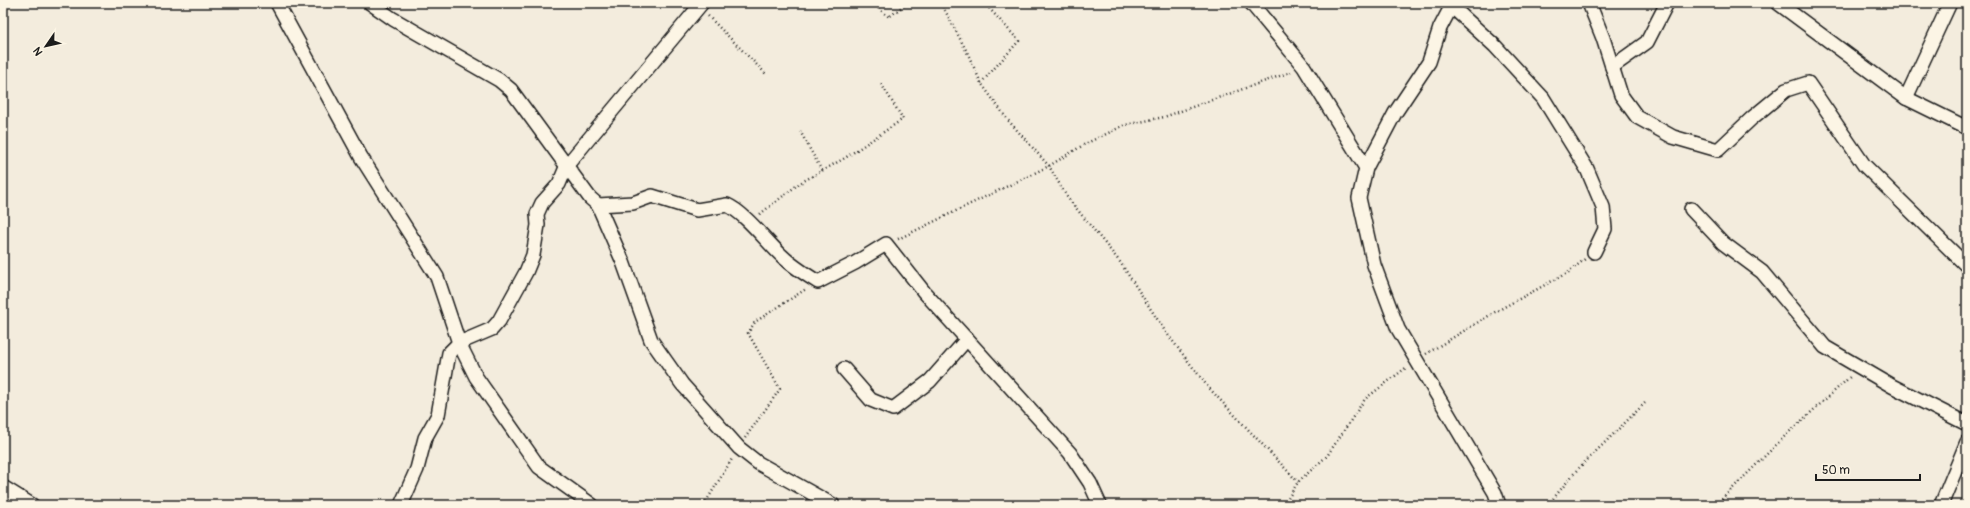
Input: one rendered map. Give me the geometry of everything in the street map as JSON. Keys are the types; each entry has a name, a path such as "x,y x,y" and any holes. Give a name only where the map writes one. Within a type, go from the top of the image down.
{"street":[{"path":"277,3 360,157 437,277 459,343 476,377 539,468 592,505"},
{"path":"370,3 393,19 499,80 511,90 590,198 598,205 623,262 651,340 682,384 739,448 758,463 833,505"},
{"path":"1250,3 1304,67 1366,168"},
{"path":"1590,3 1621,95 1637,117 1673,137 1718,150 1752,118 1786,90 1808,83 1864,165 1967,266"},
{"path":"1612,67 1647,42 1667,3"},
{"path":"1778,3 1906,98 1967,128"},
{"path":"1906,98 1950,3"},
{"path":"1499,505 1495,493 1415,361 1398,329 1374,265 1359,198 1366,168 1395,113 1429,62 1440,28 1452,4 1495,46 1543,98 1587,169 1603,207 1605,229 1594,252"},
{"path":"401,505 417,469 425,438 438,415 449,353 459,343 492,329 499,321 526,272 533,254 538,225 537,214 542,203 559,184 567,165 700,5"},
{"path":"598,205 633,203 652,196 697,210 727,205 749,223 782,257 797,269 818,282 886,244 924,292 1070,453 1090,483 1100,505"},
{"path":"1691,209 1723,243 1762,272 1825,347 1859,368 1967,424"},
{"path":"844,369 871,400 893,409 930,381 967,339"},
{"path":"1941,505 1967,442"},
{"path":"3,487 32,505"}],"path":[{"path":"872,3 889,17 907,3"},
{"path":"941,3 982,84 1007,119 1049,166 1067,197 1120,262 1165,331 1208,387 1298,482"},
{"path":"982,84 1019,41 989,8 990,3"},
{"path":"700,5 766,74"},
{"path":"886,244 1049,166 1085,144 1125,125 1164,117 1304,67"},
{"path":"749,223 800,183 822,171 903,119 880,82"},
{"path":"800,131 822,171"},
{"path":"1284,505 1298,482 1327,456 1365,399 1415,361 1495,312 1569,272 1594,252"},
{"path":"704,505 739,448 780,389 748,334 755,322 818,282"},
{"path":"1716,505 1787,434 1859,368"},
{"path":"1548,505 1576,470 1645,403"}]}
